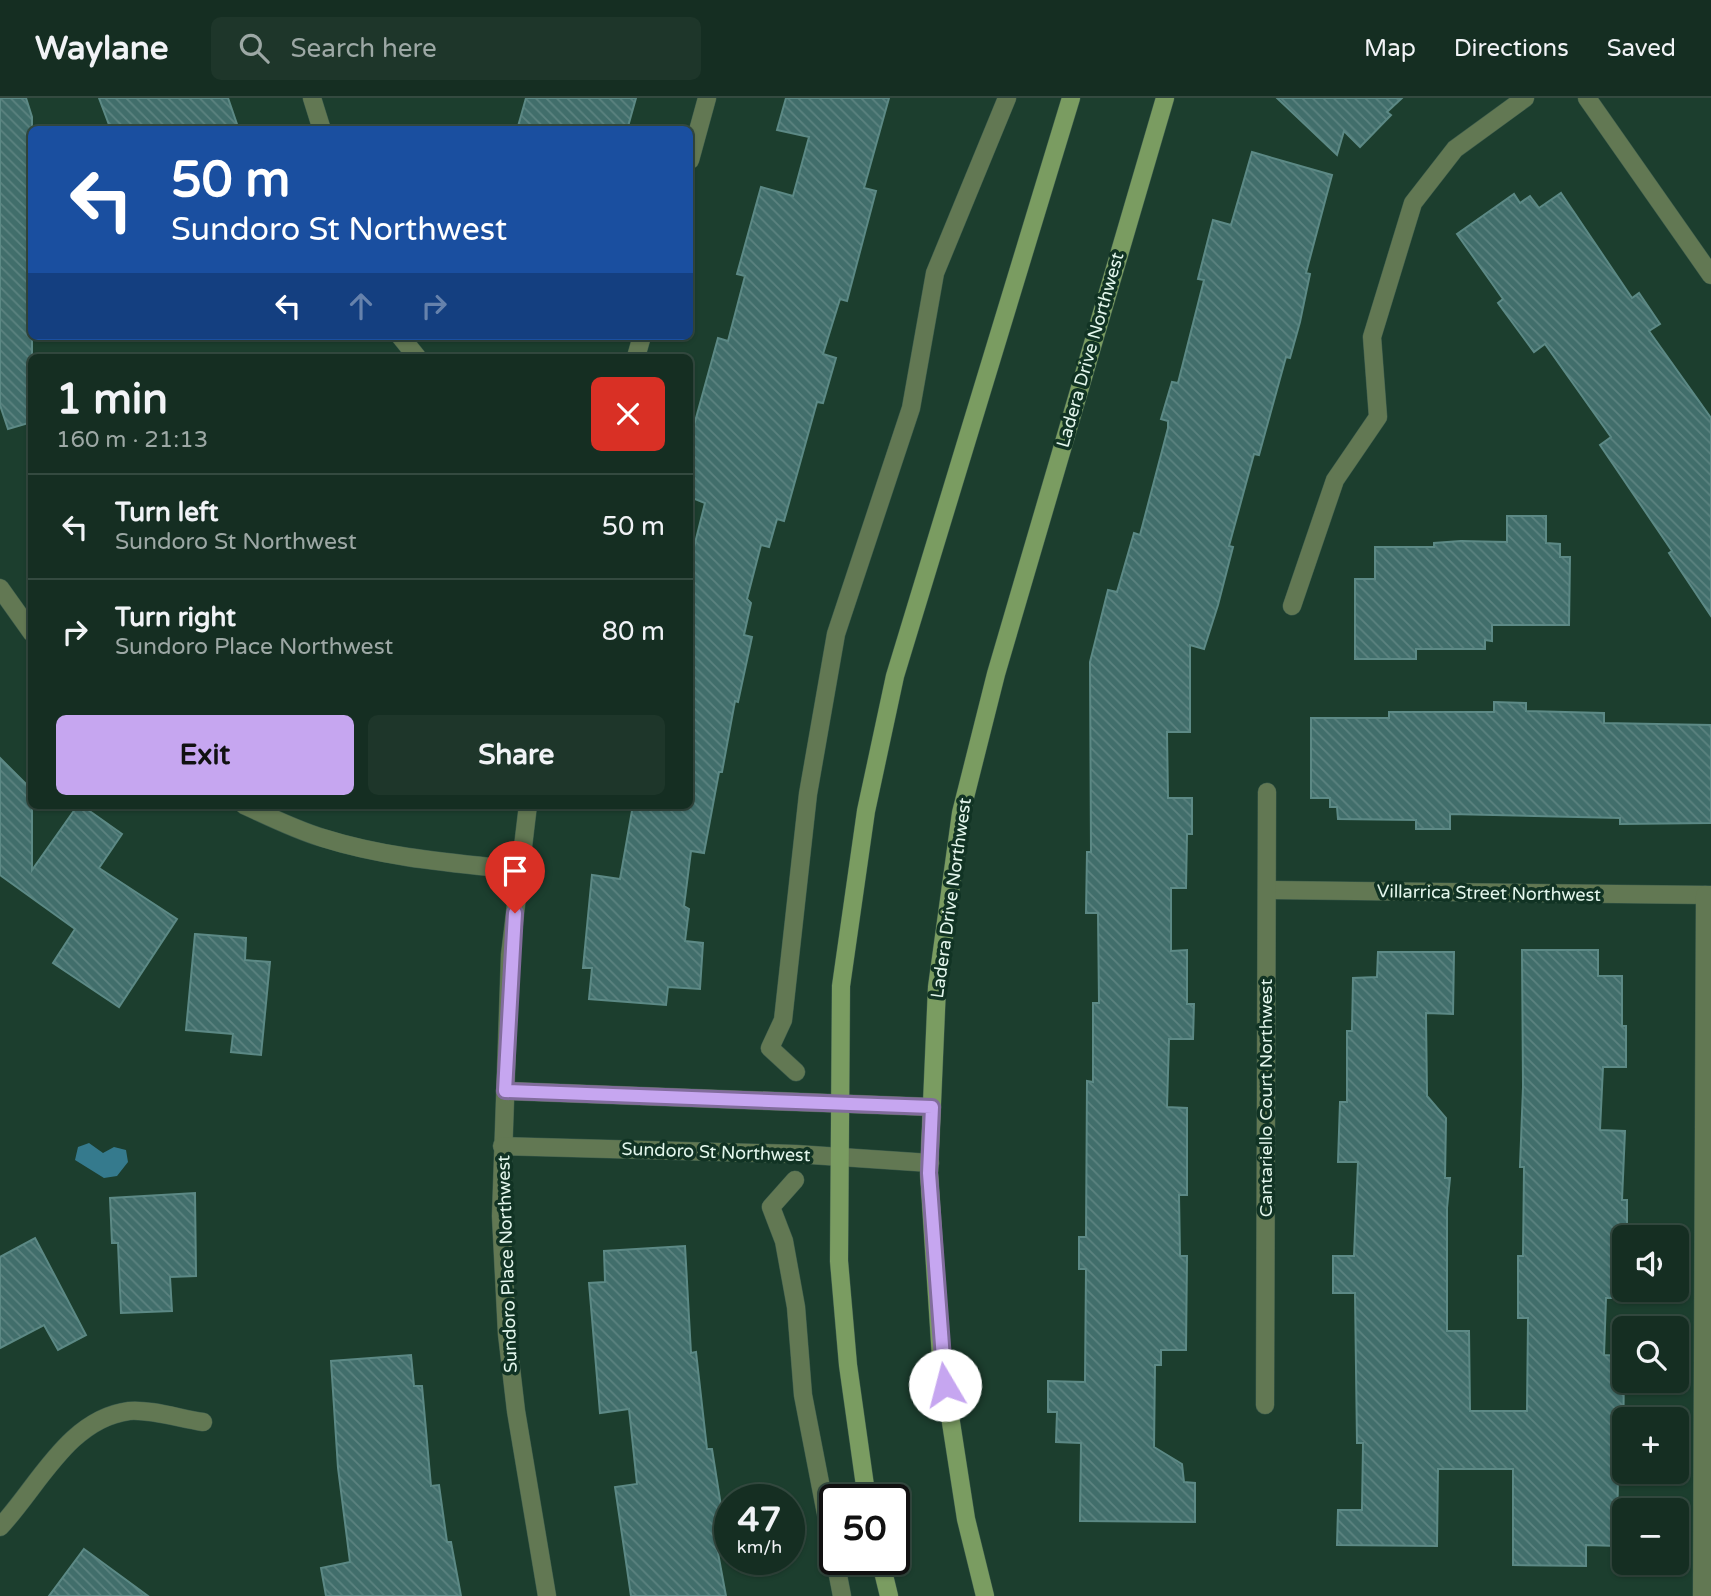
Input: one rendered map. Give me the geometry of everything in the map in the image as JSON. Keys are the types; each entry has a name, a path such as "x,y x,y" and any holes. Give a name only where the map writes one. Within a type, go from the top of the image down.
{"main road":[{"path":"865,1484 848,1365 839,1261 841,986 866,811 895,676 1071,98"},
{"name":"Ladera Drive Northwest","path":"985,1596 966,1519 941,1358 930,1163 937,988 961,813 996,674 1165,98"},
{"path":"883,1575 888,1596"}],"street":[{"path":"312,98 321,126"},
{"path":"693,149 707,98"},
{"path":"796,1072 770,1048 783,1020 808,794 836,634 911,408 935,273 1007,98"},
{"path":"1292,606 1335,480 1378,417 1372,337 1413,203 1455,149 1525,98"},
{"path":"1587,98 1711,275"},
{"path":"403,340 415,354"},
{"path":"0,588 28,627"},
{"name":"Cantariello Court Northwest","path":"1265,1405 1267,792"},
{"path":"254,809 323,838 356,846 424,860 519,870"},
{"name":"Sundoro Place Northwest","path":"527,809 510,955 501,1216 507,1334 516,1411 547,1596"},
{"name":"Villarrica Street Northwest","path":"1267,890 1708,895"},
{"path":"1702,1596 1708,895"},
{"path":"505,1091 932,1107"},
{"name":"Sundoro St Northwest","path":"502,1146 840,1157 930,1163"},
{"path":"795,1180 771,1207 784,1241 796,1307 803,1395 842,1596"},
{"path":"0,1527 81,1431 105,1418 130,1411 203,1422"}],"water":[{"path":"89,1143 103,1153 114,1147 126,1150 128,1162 117,1176 104,1178 75,1160 78,1147"}],"building":[{"path":"0,98 26,98 32,117 32,126 28,126 28,340 32,340 32,354 28,354 28,423 8,429 0,405"},
{"path":"99,98 228,98 238,126 110,126"},
{"path":"526,98 636,98 628,126 518,126"},
{"path":"786,98 889,98 864,188 876,191 847,301 840,299 823,354 836,358 823,403 817,402 784,521 777,519 769,547 761,545 747,599 751,603 744,635 752,637 738,702 735,701 722,772 719,772 704,853 691,851 684,906 689,909 685,941 703,943 700,989 668,987 666,1005 589,999 592,968 583,968 592,875 620,879 632,809 693,809 693,551 705,503 693,498 693,429 718,338 728,341 745,276 737,274 761,187 793,196 809,137 777,130"},
{"path":"1277,98 1402,98 1387,112 1391,115 1360,147 1344,131 1337,155"},
{"path":"1252,152 1332,175 1306,273 1310,274 1300,322 1290,358 1286,357 1259,455 1254,454 1229,546 1233,547 1218,605 1204,649 1190,645 1190,732 1167,732 1168,798 1192,798 1192,834 1187,834 1186,888 1171,888 1171,951 1187,950 1187,1004 1194,1004 1193,1039 1169,1039 1167,1107 1187,1108 1187,1195 1179,1195 1180,1256 1187,1256 1186,1350 1161,1350 1161,1365 1155,1365 1154,1447 1182,1464 1184,1482 1195,1483 1195,1522 1080,1521 1081,1443 1056,1442 1057,1412 1048,1412 1048,1381 1085,1382 1086,1269 1079,1269 1079,1237 1086,1237 1087,1081 1093,1082 1093,1003 1099,1003 1098,913 1086,913 1087,852 1091,852 1090,662 1108,590 1117,592 1134,533 1140,535 1168,428 1168,421 1161,419 1172,382 1178,383 1204,280 1198,279 1213,220 1231,225"},
{"path":"1561,193 1632,298 1639,293 1660,324 1649,331 1711,418 1711,616 1669,553 1672,551 1600,445 1611,437 1545,344 1534,352 1498,303 1503,299 1457,234 1514,194 1520,203 1530,196 1539,208"},
{"path":"1507,516 1546,516 1546,543 1560,544 1560,557 1570,557 1569,625 1492,625 1492,641 1485,640 1485,649 1416,649 1416,659 1355,659 1355,579 1375,579 1375,547 1434,547 1434,543 1461,541 1507,542"},
{"path":"1494,702 1526,703 1526,711 1604,713 1604,723 1711,725 1711,823 1620,824 1620,818 1450,814 1450,829 1416,829 1416,820 1338,819 1337,807 1330,807 1330,798 1311,798 1311,718 1389,718 1389,712 1494,712"},
{"path":"0,758 28,786 28,809 32,809 32,870 75,809 87,809 122,834 99,868 177,919 119,1007 53,963 75,929 0,875"},
{"path":"195,934 246,938 245,960 270,962 261,1055 231,1052 233,1034 186,1030"},
{"path":"1522,950 1598,950 1598,976 1622,976 1622,1026 1626,1026 1626,1067 1603,1067 1600,1130 1625,1131 1622,1200 1627,1200 1627,1225 1612,1225 1612,1298 1606,1298 1604,1355 1612,1355 1612,1393 1624,1393 1624,1407 1612,1407 1612,1484 1618,1484 1618,1498 1612,1498 1612,1546 1586,1545 1586,1566 1513,1565 1513,1469 1438,1469 1437,1546 1337,1545 1338,1510 1362,1510 1363,1443 1357,1443 1355,1293 1333,1293 1333,1256 1354,1256 1358,1162 1338,1162 1340,1102 1347,1102 1347,1031 1352,1031 1353,978 1377,977 1378,952 1454,952 1453,1014 1426,1013 1427,1096 1446,1118 1445,1178 1450,1178 1447,1208 1447,1331 1469,1331 1470,1411 1527,1411 1528,1318 1518,1318 1518,1256 1523,1256 1524,1167 1520,1167 1523,1087"},
{"path":"195,1193 196,1276 170,1277 172,1311 121,1313 118,1243 112,1243 110,1198"},
{"path":"35,1238 86,1335 58,1350 44,1325 0,1348 0,1257"},
{"path":"685,1246 691,1353 696,1352 707,1449 712,1449 718,1484 714,1484 714,1575 722,1575 726,1596 631,1596 615,1487 637,1484 629,1409 600,1413 589,1283 605,1282 604,1251"},
{"path":"411,1355 414,1386 422,1386 431,1486 439,1485 447,1542 451,1542 461,1596 326,1596 321,1568 350,1562 338,1468 331,1361"},
{"path":"84,1549 148,1596 49,1596"}],"route":[{"path":"515,913 510,955 505,1091 932,1107 929,1173 945,1385"}]}
